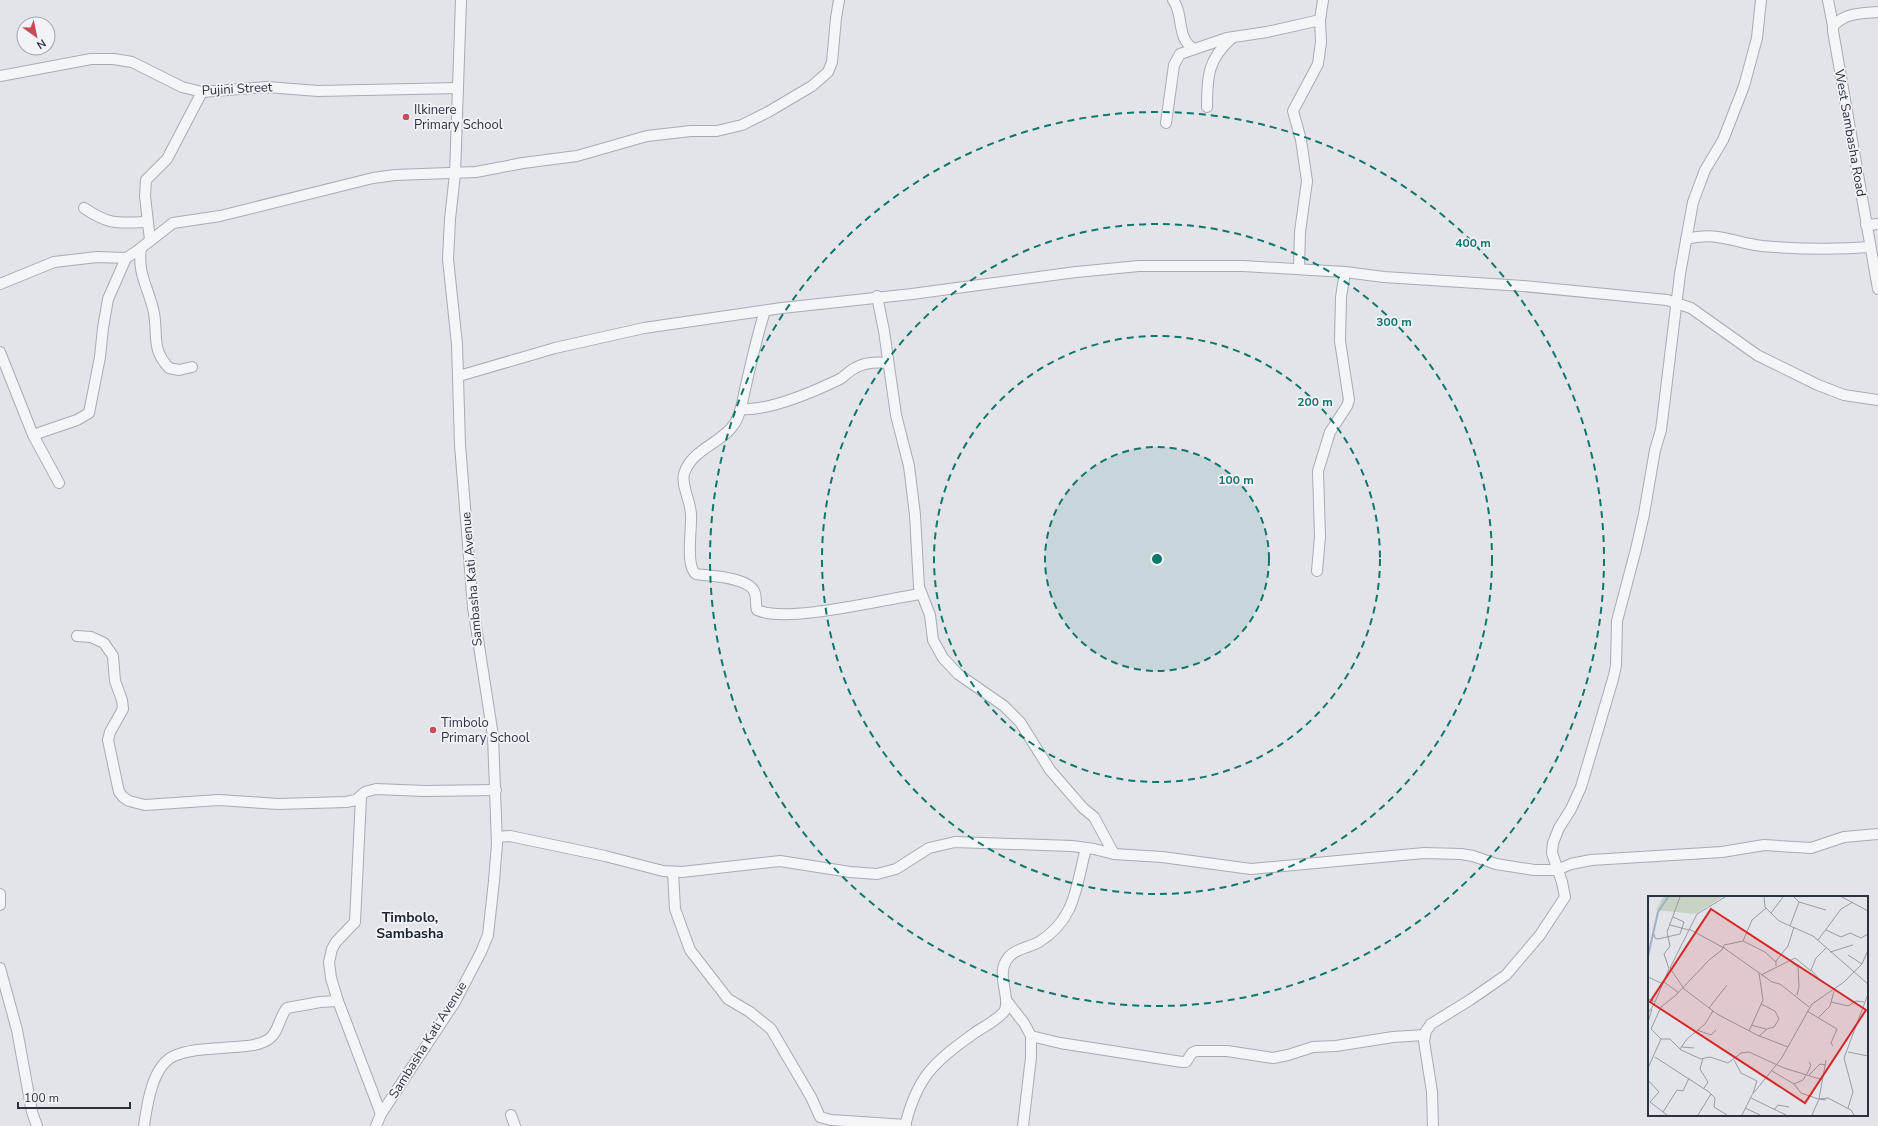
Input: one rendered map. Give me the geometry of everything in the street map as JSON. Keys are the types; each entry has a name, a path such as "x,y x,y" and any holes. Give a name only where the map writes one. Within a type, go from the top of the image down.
{"street":[{"name":"Sambasha Kati Avenue","path":"376,1126 381,1114 455,1002 481,952 488,935 491,914 497,837 496,790 490,716 473,607 460,445 459,376 448,253 455,174 461,0"},
{"path":"0,284 54,262 97,257 126,258 142,248 150,240 173,223 220,216 373,178 395,175 455,174 577,156 647,136 691,131 717,131 742,125 756,119 812,86 828,72 832,62 839,0"},
{"path":"1173,0 1177,8 1184,37 1194,49"},
{"path":"1299,269 1300,232 1307,181 1301,140 1293,111 1318,64 1322,42 1320,20 1323,0"},
{"path":"1433,1126 1432,1092 1424,1035 1431,1024 1494,985 1523,958 1563,903 1565,892 1552,853 1553,843 1559,828 1571,809 1581,787 1613,680 1616,666 1617,621 1636,549 1644,514 1654,450 1662,425 1676,302 1686,239 1699,182 1723,140 1751,63 1760,14 1761,0"},
{"name":"West Sambasha Road","path":"1828,0 1835,48 1878,288"},
{"path":"1833,26 1842,18 1854,14 1878,12"},
{"path":"1166,123 1177,58 1180,54 1234,37 1267,32 1320,20"},
{"path":"1207,107 1209,73 1212,63 1220,49 1234,37"},
{"name":"Pujini Street","path":"0,76 91,59 114,59 132,62 182,87 202,92 267,86 318,91 458,88"},
{"path":"150,240 145,196 146,180 167,159 202,92"},
{"path":"84,208 97,217 113,223 147,222"},
{"path":"1866,225 1878,224"},
{"path":"1686,239 1707,235 1751,244 1789,248 1832,250 1870,247"},
{"path":"142,248 140,270 154,312 158,353 169,368 179,370 192,367"},
{"path":"33,435 77,420 89,413 100,357 108,299 126,258"},
{"path":"459,376 555,348 644,328 765,311 877,296 926,292 1076,272 1138,266 1243,266 1345,272 1420,280 1644,296 1676,302 1699,313 1757,354 1799,376 1834,392 1860,398 1878,400"},
{"path":"1317,571 1320,538 1318,471 1330,432 1345,411 1349,400 1340,341 1341,297 1345,272"},
{"path":"877,296 884,331 896,415 909,466 915,515 918,573 921,594 930,615 933,640 943,658 958,674 1004,706 1020,722 1050,770 1083,808 1094,817 1114,854"},
{"path":"765,311 740,409 735,423 729,430 693,459 684,474 683,481 691,514 690,546 692,569 694,573 747,584 754,592 757,610 766,613 814,612 921,594"},
{"path":"0,352 33,435 59,483"},
{"path":"740,409 755,410 800,395 839,379 859,365 871,362 888,363"},
{"path":"76,636 91,637 104,643 113,656 115,681 122,700 123,709 110,732 108,749 116,785 122,797 135,803 160,805 219,800 278,804 346,802 361,797 365,792 376,789 425,791 496,790"},
{"path":"361,797 354,922 336,942 329,957 331,978 338,1001 381,1114"},
{"path":"497,837 510,836 673,872 716,869 780,861 850,872 877,874 896,869 929,848 947,843 1054,845 1086,848 1114,854 1162,857 1251,868 1424,853 1446,853 1473,856 1496,864 1534,870 1557,870 1575,863 1591,860 1722,852 1764,845 1810,848 1844,837 1878,834"},
{"path":"673,872 675,909 690,950 728,999 750,1012 771,1029 811,1097 820,1117 831,1120 906,1125 911,1104 922,1079 951,1052 1005,1011 1006,1000 1002,975 1005,962 1011,954 1032,946 1046,937 1057,927 1068,913 1077,886 1086,848"},
{"path":"0,894 0,905"},
{"path":"0,968 13,1016 32,1112 37,1126"},
{"path":"1006,1000 1024,1023 1030,1036 1031,1057 1023,1126"},
{"path":"144,1126 152,1085 164,1065 173,1056 186,1052 254,1046 273,1036 287,1008 320,1002 338,1001"},
{"path":"1030,1036 1060,1043 1186,1062 1192,1053 1196,1051 1227,1052 1273,1058 1288,1056 1313,1047 1336,1046 1393,1037 1424,1035"},
{"path":"511,1115 515,1126"}],"place":[{"name":"Ilkinere Primary School","path":"406,117"},
{"name":"Timbolo Primary School","path":"433,730"}],"district":[{"name":"Timbolo, Sambasha","path":"410,926"}]}
